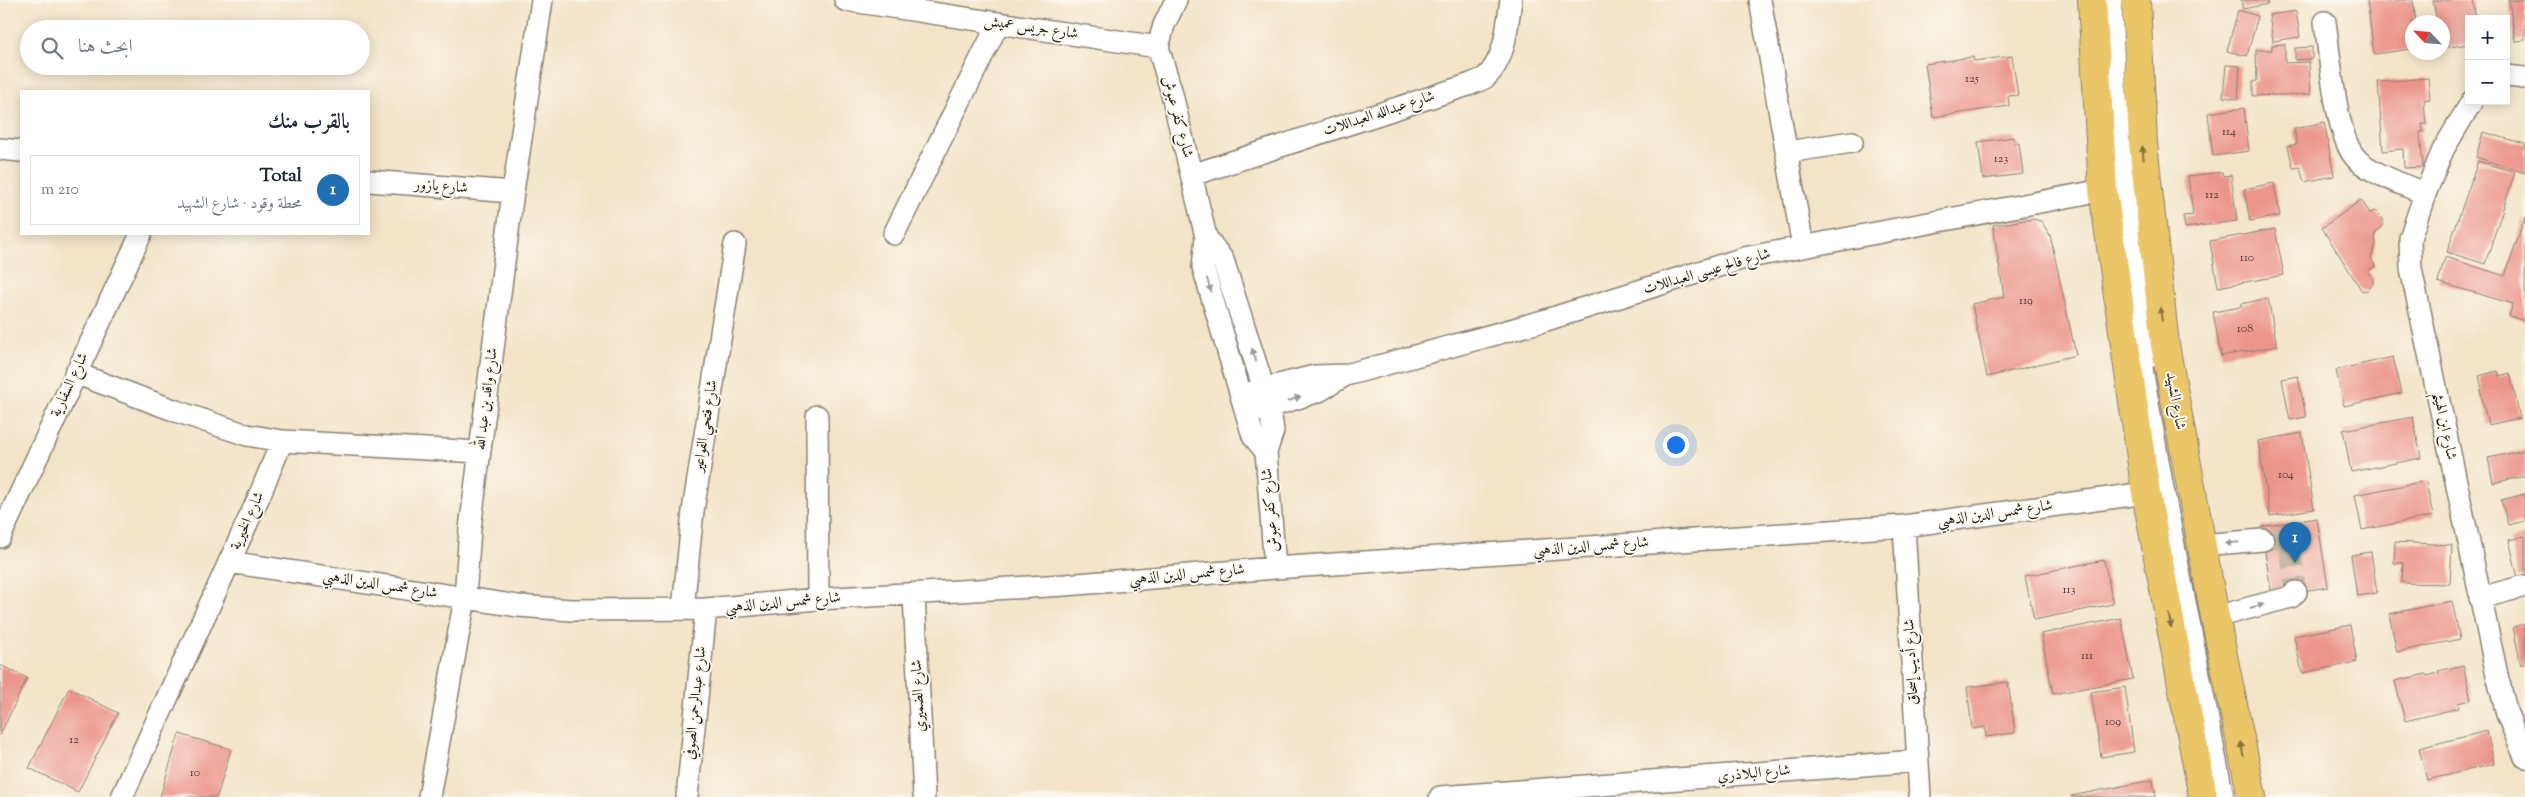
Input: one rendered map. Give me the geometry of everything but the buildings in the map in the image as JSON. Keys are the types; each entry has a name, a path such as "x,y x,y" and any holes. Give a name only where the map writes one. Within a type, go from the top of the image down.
{"highway":[{"path":"2092,0 2103,190 2146,493 2203,797"},
{"name":"شارع الشهيد","path":"2136,0 2143,144 2165,345 2201,545 2252,797"}],"street":[{"name":"شارع واقد بن عبد الله","path":"429,797 465,598 470,529 513,192 542,0"},
{"name":"شارع جريس عميش","path":"845,0 1158,47"},
{"path":"1158,47 1164,25 1176,0"},
{"name":"شارع عبدالله العبداللات","path":"1192,175 1468,85 1486,77 1500,56 1511,0"},
{"path":"1760,0 1803,246"},
{"path":"2101,0 2108,134 2117,217 2163,489 2223,797"},
{"path":"2111,0 2119,139 2133,255 2232,797"},
{"path":"2325,22 2340,119 2345,138 2354,157 2370,169 2424,194"},
{"path":"894,234 998,24"},
{"name":"شارع كفر عبوش","path":"1158,47 1192,175 1206,237 1204,267 1253,436 1266,452"},
{"path":"2510,76 2525,78"},
{"name":"شارع ابن الهيثم","path":"2470,105 2443,150 2424,194 2410,238 2411,269 2480,598 2507,714 2525,757"},
{"path":"1787,152 1852,142"},
{"path":"0,149 20,151"},
{"name":"شارع يازور","path":"370,181 513,192"},
{"name":"شارع فالح عيسى العبداللات","path":"1245,404 1267,398 1318,390 1346,375 1544,321 1744,258 2103,190"},
{"name":"شارع السفارية","path":"0,537 141,235"},
{"name":"شارع كفر عبوش","path":"1206,237 1223,260 1267,398 1273,431 1266,452 1275,568"},
{"name":"شارع فتحي الفواعير","path":"683,609 693,512 734,244"},
{"path":"75,373 176,412 247,435 282,441 480,452"},
{"path":"817,416 818,599"},
{"name":"شارع الخيرية","path":"122,797 282,441"},
{"name":"شارع شمس الدين الذهبي","path":"229,562 518,606 571,610 706,609 818,599 914,595 1275,568 1904,526 2146,493"},
{"name":"شارع أديب إسحاق","path":"1904,526 1920,797"},
{"path":"2201,545 2263,540"},
{"path":"2480,598 2525,586"},
{"path":"2215,617 2291,597 2296,592"},
{"name":"شارع الضميري","path":"914,595 924,797"},
{"name":"شارع عبدالرحمن الصوفي","path":"687,797 706,609"},
{"name":"شارع البلاذري","path":"1440,797 1696,788 1918,761"}],"tunnel":[{"path":"2263,540 2284,538 2289,543 2296,592"}],"place":[{"name":"Total","path":"2295,563"}]}
